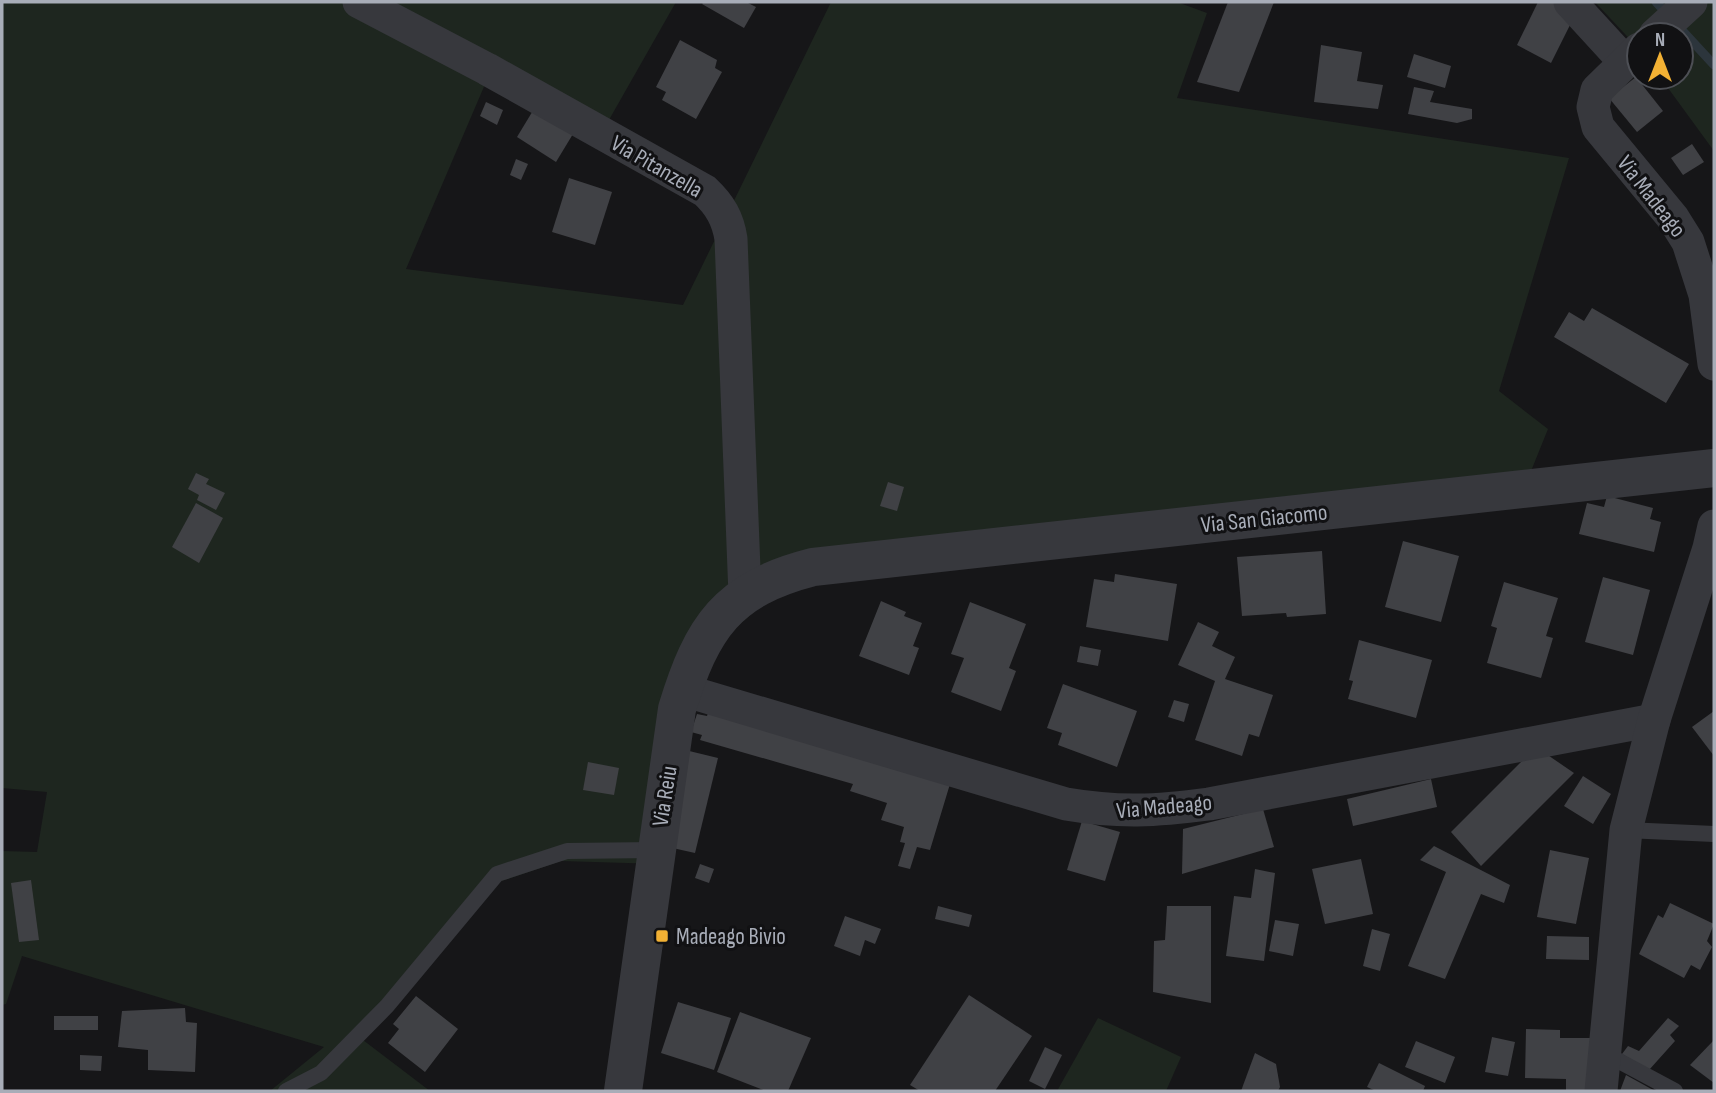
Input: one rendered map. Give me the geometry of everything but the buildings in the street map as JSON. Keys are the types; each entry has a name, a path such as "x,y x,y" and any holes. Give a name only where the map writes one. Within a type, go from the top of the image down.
{"street":[{"name":"Via Pitanzella","path":"359,2 487,69 705,191 722,211 729,225 731,239 745,595"},
{"path":"1570,2 1625,34"},
{"name":"Via Madeago","path":"1670,21 1689,4"},
{"name":"Via Madeago","path":"1625,63 1597,90 1594,98 1595,118 1605,136 1673,218 1688,242 1705,295 1714,364"},
{"name":"Via San Giacomo","path":"813,567 1714,468"},
{"path":"1601,1091 1626,830 1654,720 1714,526"},
{"name":"Via Reiu","path":"623,1091 655,850 677,709 683,690 700,644 726,609 777,578 813,567"},
{"name":"Via Madeago","path":"683,690 1066,804 1105,811 1141,811 1209,804 1654,720"}],"lane":[{"path":"1626,830 1714,834"},
{"path":"286,1091 321,1073 387,1006 497,874 567,851 655,850"},
{"path":"1604,1052 1675,1091"}],"shaded area":[{"path":"2,2 383,2 393,8 397,2 676,2 597,141 486,82 406,269 683,305 831,2 1177,2 1207,13 1177,98 1569,158 1499,391 1548,429 1517,506 781,589 701,657 660,864 561,861 499,882 363,1040 430,1091 270,1091 324,1047 22,956 6,1004 2,1005 2,851 37,852 47,792 2,788"},
{"path":"1595,2 1714,2 1714,151 1670,91 1695,91 1695,21 1625,21 1625,34"},
{"path":"1098,1018 1181,1057 1166,1091 1057,1091"}],"waterway":[{"path":"1656,2 1714,65"}],"place":[{"name":"Madeago Bivio","path":"662,936"}]}
